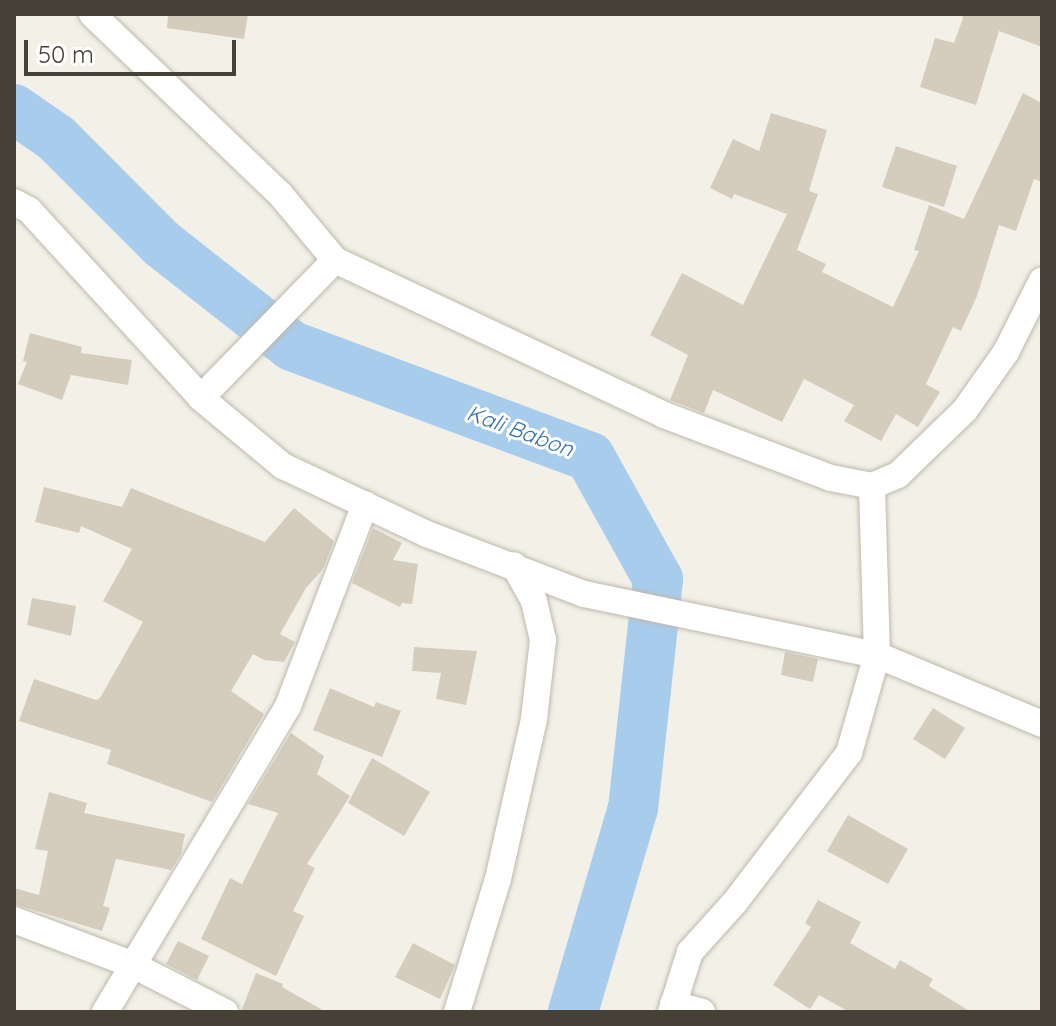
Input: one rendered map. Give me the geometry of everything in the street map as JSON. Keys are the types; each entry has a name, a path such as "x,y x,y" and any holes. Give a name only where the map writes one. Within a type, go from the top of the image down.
{"street":[{"path":"92,14 280,194 328,268 664,415 831,478 872,486 898,475 965,410 1006,352 1042,280"},
{"path":"14,202 29,210 201,398 283,466 427,534 584,594 877,655 1042,724"},
{"path":"201,398 328,268"},
{"path":"702,1012 672,1008 690,952 735,902 849,753 877,655 872,486"},
{"path":"105,1012 288,706 365,504"},
{"path":"457,1012 498,879 534,719 543,640 534,601 514,565"},
{"path":"14,920 131,964 225,1012"}],"building":[{"path":"168,14 248,14 244,39 167,28"},
{"path":"961,14 1042,14 1042,47 999,31 976,105 920,87 935,38 954,43 963,18"},
{"path":"1023,93 1042,103 1042,182 1034,179 1016,231 999,225 977,296 961,331 953,327 926,384 940,392 918,427 896,414 881,441 844,421 854,405 804,379 782,422 713,390 704,413 670,400 688,355 650,335 682,273 743,305 787,214 734,194 732,199 710,188 733,139 759,151 771,113 827,130 809,191 818,194 797,250 826,264 822,272 893,307 919,251 914,250 929,205 964,219"},
{"path":"896,146 957,166 944,207 882,187"},
{"path":"30,333 82,347 81,353 132,360 128,385 71,375 62,400 18,384 27,362 23,361"},
{"path":"44,487 122,507 131,488 265,542 294,508 334,541 323,569 306,588 280,634 295,642 284,662 264,660 253,654 231,691 264,714 212,802 107,764 111,750 19,721 34,679 96,700 100,698 143,622 103,601 132,549 81,526 79,533 35,522"},
{"path":"373,528 402,543 393,560 418,564 412,604 402,603 400,607 352,583"},
{"path":"32,598 76,606 71,636 27,625"},
{"path":"414,647 477,651 466,705 436,699 441,673 412,671"},
{"path":"785,652 818,659 813,682 781,675"},
{"path":"330,688 374,707 376,702 401,711 382,757 313,730"},
{"path":"933,708 965,728 945,759 913,739"},
{"path":"291,733 324,756 317,774 350,796 307,864 315,868 293,911 304,916 276,976 201,939 230,878 242,884 278,813 248,804"},
{"path":"372,758 430,792 404,836 348,803"},
{"path":"49,792 87,803 84,813 185,834 181,854 171,870 116,859 103,906 110,908 102,931 14,904 14,888 39,895 48,851 35,849"},
{"path":"848,815 908,849 888,884 827,851"},
{"path":"818,900 861,922 850,943 895,969 900,960 933,979 929,986 971,1012 849,1012 819,995 810,1009 773,985 811,927 805,923"},
{"path":"178,941 209,956 197,980 166,964"},
{"path":"413,943 455,965 440,999 395,977"},
{"path":"256,973 283,984 282,987 326,1012 241,1012"}],"waterway":[{"name":"Kali Babon","path":"14,109 56,138 162,244 292,346 590,457 658,579 633,808 573,1012"}]}
